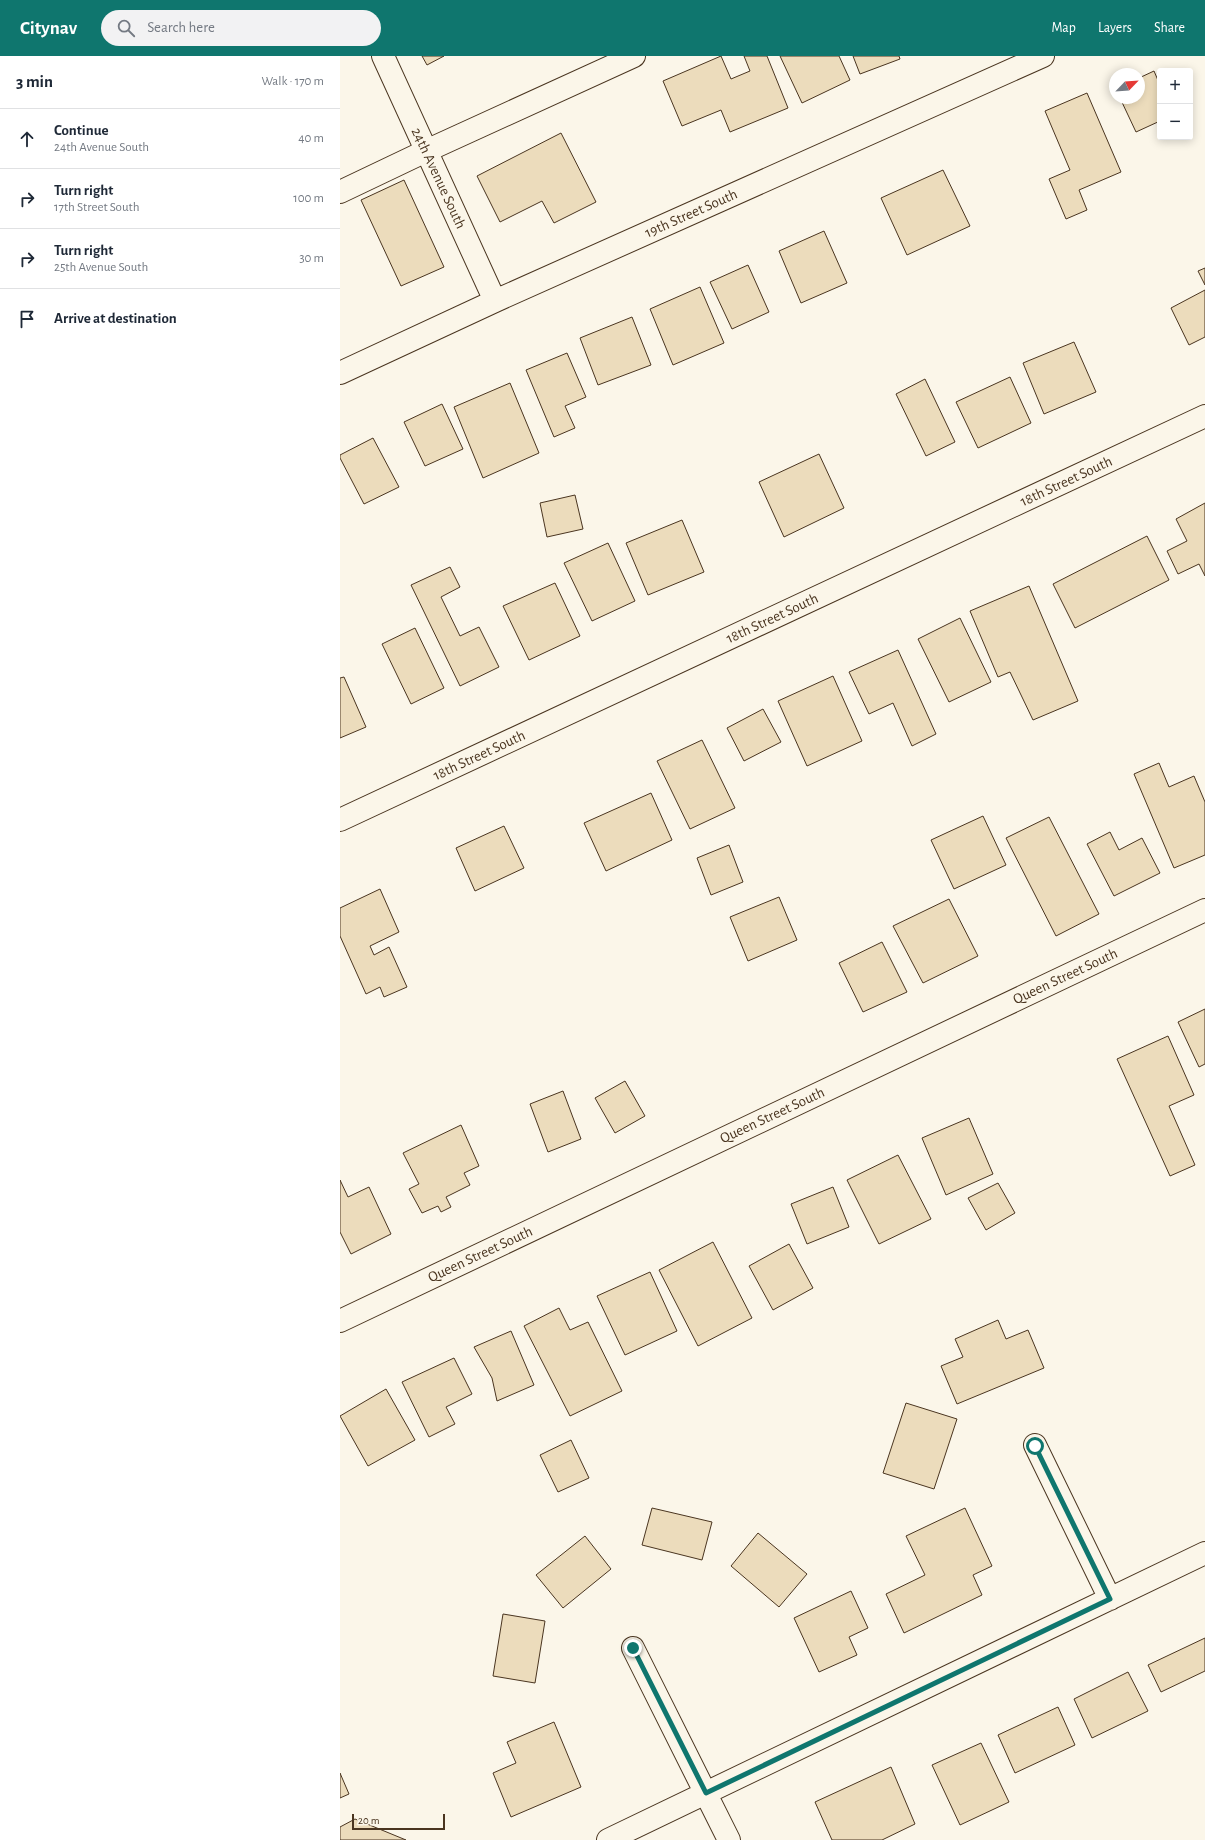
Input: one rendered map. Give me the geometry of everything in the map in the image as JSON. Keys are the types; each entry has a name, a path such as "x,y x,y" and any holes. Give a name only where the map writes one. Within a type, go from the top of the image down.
{"street":[{"name":"24th Avenue South","path":"383,56 495,301"},
{"path":"340,192 634,56"},
{"name":"19th Street South","path":"340,373 495,301 1043,56"},
{"name":"18th Street South","path":"340,820 1205,416"},
{"name":"Queen Street South","path":"340,1321 1205,910"},
{"path":"1035,1446 1110,1599"},
{"path":"608,1840 1205,1553"},
{"path":"633,1648 729,1840"}],"building":[{"path":"422,56 444,56 427,65"},
{"path":"721,56 731,79 750,71 744,56 767,56 788,108 730,132 721,110 682,126 663,81"},
{"path":"780,56 839,56 850,80 802,103"},
{"path":"853,56 899,56 900,59 860,74"},
{"path":"1154,71 1157,78 1157,122 1136,132 1123,104 1145,104 1145,75"},
{"path":"1087,93 1121,172 1079,190 1087,210 1066,219 1049,179 1070,170 1045,111"},
{"path":"561,133 596,202 554,223 542,201 500,222 477,176"},
{"path":"943,170 970,226 907,255 881,198"},
{"path":"404,180 444,267 401,286 361,200"},
{"path":"824,231 847,283 801,303 779,251"},
{"path":"748,265 769,312 732,329 710,282"},
{"path":"1205,268 1205,285 1198,271"},
{"path":"700,287 724,343 673,365 650,309"},
{"path":"1205,290 1205,337 1189,345 1171,308"},
{"path":"632,317 651,365 598,385 580,338"},
{"path":"1074,342 1096,392 1044,414 1023,363"},
{"path":"567,353 586,397 565,406 575,428 554,437 526,370"},
{"path":"1010,377 1031,423 978,448 956,402"},
{"path":"925,379 955,442 926,456 896,394"},
{"path":"510,383 539,453 483,478 454,407"},
{"path":"442,404 463,449 425,466 404,422"},
{"path":"373,438 399,487 364,504 340,458 340,455"},
{"path":"819,454 844,508 784,537 759,482"},
{"path":"575,495 583,529 547,537 540,503"},
{"path":"1205,503 1205,576 1199,564 1178,574 1167,551 1187,541 1176,519"},
{"path":"682,520 704,572 648,595 626,543"},
{"path":"1147,536 1169,580 1075,628 1053,584"},
{"path":"608,543 635,601 592,621 564,563"},
{"path":"450,567 460,587 441,597 460,636 479,627 499,667 460,686 411,585"},
{"path":"555,583 580,636 529,660 503,606"},
{"path":"1029,586 1078,701 1033,720 1010,672 998,677 970,611"},
{"path":"960,618 991,682 949,702 918,639"},
{"path":"415,628 444,688 411,704 382,644"},
{"path":"898,650 936,734 912,746 893,703 869,714 849,672"},
{"path":"833,676 862,741 807,766 778,701"},
{"path":"344,677 366,727 340,738 340,678"},
{"path":"763,709 781,742 744,761 727,728"},
{"path":"702,740 735,808 690,829 657,761"},
{"path":"1159,763 1169,787 1194,776 1205,802 1205,855 1174,868 1134,774"},
{"path":"651,793 672,840 606,871 584,823"},
{"path":"983,816 1006,865 954,889 931,840"},
{"path":"1049,817 1099,914 1056,936 1006,838"},
{"path":"504,826 524,868 475,891 456,848"},
{"path":"1110,832 1119,850 1142,838 1160,873 1114,896 1087,844"},
{"path":"729,845 743,882 711,895 697,858"},
{"path":"380,889 399,932 370,946 374,955 389,947 407,987 384,997 380,987 366,994 340,936 340,908"},
{"path":"779,897 797,940 748,961 730,917"},
{"path":"949,899 978,956 923,983 893,926"},
{"path":"882,942 907,992 863,1012 839,963"},
{"path":"1205,1009 1205,1064 1199,1067 1178,1022"},
{"path":"1168,1036 1194,1095 1169,1106 1195,1165 1170,1176 1117,1059"},
{"path":"625,1081 645,1116 615,1133 595,1098"},
{"path":"563,1091 581,1139 548,1152 530,1104"},
{"path":"969,1118 993,1174 946,1195 922,1138"},
{"path":"461,1125 479,1166 464,1173 470,1185 446,1197 451,1207 441,1212 438,1206 422,1213 409,1189 419,1184 403,1153"},
{"path":"898,1155 931,1219 879,1244 847,1180"},
{"path":"340,1180 348,1197 369,1187 391,1234 351,1254 340,1232"},
{"path":"998,1183 1015,1213 986,1230 968,1198"},
{"path":"833,1187 849,1227 807,1244 791,1204"},
{"path":"713,1242 752,1318 698,1346 659,1270"},
{"path":"789,1244 813,1288 773,1310 749,1266"},
{"path":"650,1272 677,1331 625,1355 597,1296"},
{"path":"559,1308 570,1330 588,1322 622,1391 570,1416 524,1326"},
{"path":"998,1320 1006,1339 1028,1330 1044,1368 957,1404 941,1366 963,1357 955,1339"},
{"path":"511,1331 534,1385 497,1401 492,1378 474,1347"},
{"path":"454,1358 472,1394 446,1407 455,1424 429,1437 402,1382"},
{"path":"386,1389 415,1440 368,1466 340,1416"},
{"path":"906,1403 957,1419 934,1489 883,1473"},
{"path":"571,1440 589,1478 558,1492 540,1455"},
{"path":"652,1508 712,1522 702,1560 642,1545"},
{"path":"965,1508 992,1566 973,1575 982,1595 904,1633 886,1594 925,1575 906,1536"},
{"path":"758,1533 807,1574 779,1607 731,1566"},
{"path":"585,1536 611,1569 563,1608 536,1575"},
{"path":"851,1591 868,1628 849,1637 857,1655 819,1672 794,1618"},
{"path":"503,1614 545,1621 535,1683 493,1676"},
{"path":"1205,1638 1205,1671 1161,1692 1148,1665"},
{"path":"1128,1672 1148,1711 1092,1738 1074,1699"},
{"path":"1058,1707 1075,1745 1015,1773 998,1735"},
{"path":"554,1722 581,1787 511,1817 493,1773 516,1763 507,1742"},
{"path":"981,1743 1009,1802 960,1825 932,1765"},
{"path":"891,1767 915,1824 882,1840 832,1840 815,1802"},
{"path":"340,1773 349,1794 340,1798"},
{"path":"355,1819 406,1840 340,1840 340,1827"}],"route":[{"path":"633,1648 706,1793 1110,1599 1035,1446"}]}
